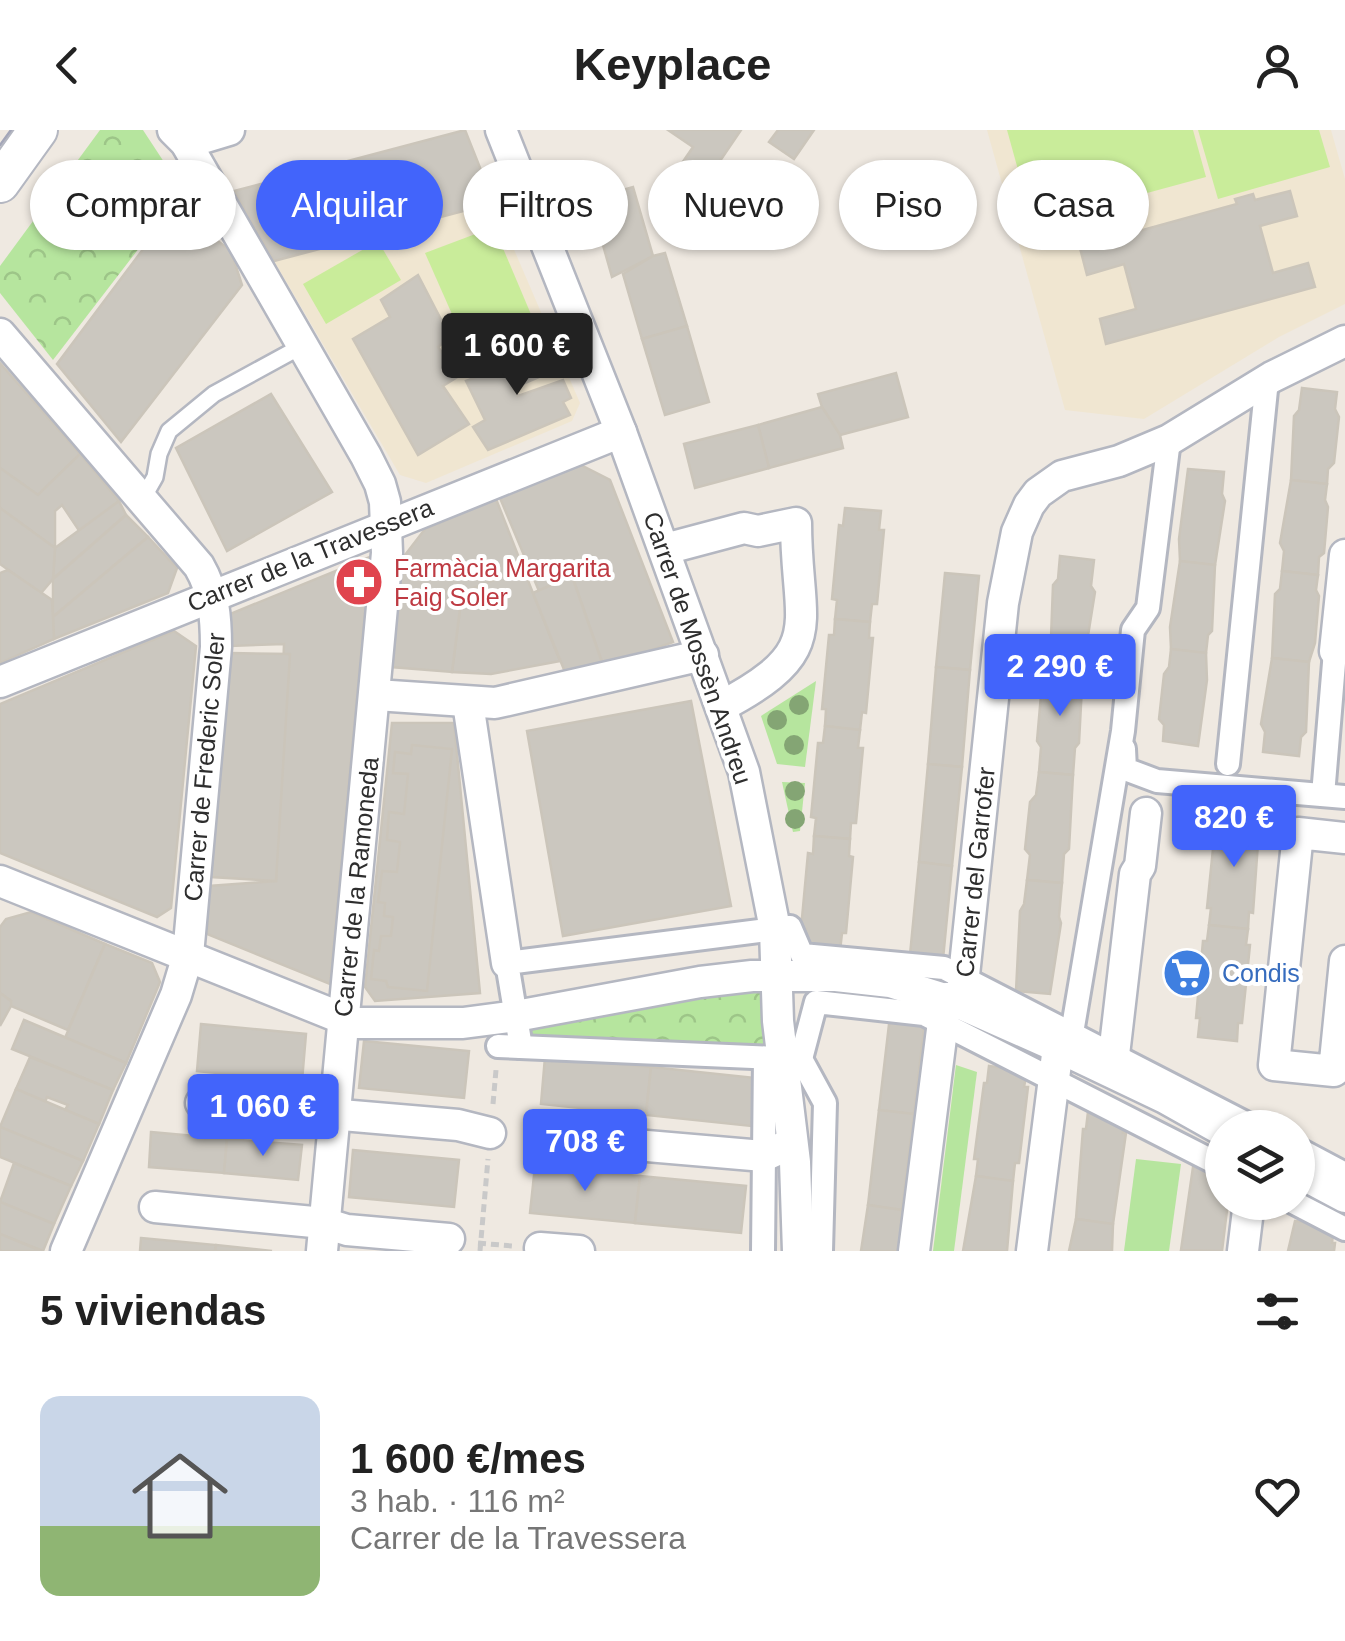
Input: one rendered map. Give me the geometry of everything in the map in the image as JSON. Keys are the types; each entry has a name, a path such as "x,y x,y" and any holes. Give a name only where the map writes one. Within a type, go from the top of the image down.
{"street":[{"path":"0,183 38,130"},
{"path":"180,136 229,130"},
{"name":"Carrer de Mossèn Andreu","path":"500,130 665,549 722,706 755,814 774,929 798,1251"},
{"name":"Carrer de la Ramoneda","path":"180,136 380,484 387,524 376,695 323,1237"},
{"name":"Carrer de Frederic Soler","path":"0,334 198,566 212,594 216,647 188,956 176,995 66,1251"},
{"name":"Carrer del Garrofer","path":"914,1251 954,1000 1003,603 1022,516 1038,493 1062,476 1119,461 1169,440 1266,380 1345,340"},
{"path":"1228,764 1266,380"},
{"name":"Carrer de la Travessera","path":"0,682 621,432"},
{"path":"1032,1251 1054,1080 1065,1040 1123,731 1133,630 1148,608 1169,440"},
{"path":"665,549 744,528 758,531 796,523 802,623 796,647 785,664 761,686 722,706"},
{"path":"1123,731 1125,770 1157,781 1334,796 1335,651 1345,555"},
{"path":"376,695 495,703 703,655"},
{"path":"468,703 507,963 512,1036"},
{"path":"1113,1063 1135,874 1140,866 1146,813 1157,781"},
{"path":"1345,838 1298,833 1274,1065 1334,1071 1345,961"},
{"path":"4,890 188,956 343,1020 364,1024 445,1024 512,1036 783,1058 825,1104 822,1251"},
{"path":"507,963 790,928 802,956 944,968 954,1000 1054,1080 1205,1157"},
{"path":"512,1036 700,982 776,975 862,978 954,1000 1065,1040 1216,1110"},
{"path":"763,1251 764,1156 783,1058 816,1002 924,1014 954,1000"},
{"path":"1113,1063 1205,1120"},
{"path":"200,1102 458,1125 490,1133"},
{"path":"554,1138 764,1156 792,1143"},
{"path":"1315,1158 1345,1174"},
{"path":"1315,1181 1345,1197"},
{"path":"156,1207 323,1237 347,1230 449,1239"},
{"path":"1315,1213 1345,1229"},
{"path":"1243,1251 1247,1220"},
{"path":"540,1248 578,1251"}],"lane":[{"path":"142,500 156,477 159,454 169,432 214,394 302,346"}],"path":[{"path":"449,1239 540,1248"}],"shaded area":[{"path":"987,130 1331,130 1345,179 1345,304 1279,337 1144,419 1065,410 1020,250 1149,250 1149,160 997,160 997,166"},
{"path":"463,211 463,250 514,250 580,403 572,421 426,483 400,475 274,261 316,250 443,250 443,216"}],"green space":[{"path":"100,130 143,130 163,160 78,160"},
{"path":"1007,130 1193,130 1206,177 1149,192 1149,160 1015,160"},
{"path":"1198,130 1319,130 1330,167 1218,199"},
{"path":"30,225 30,250 138,250 53,360 0,293 0,266"},
{"path":"463,239 463,250 504,250 541,338 474,364 425,253 443,250 443,246"},
{"path":"362,250 383,250 401,280 326,324 303,284"},
{"path":"816,681 805,767 777,764 761,716"},
{"path":"782,782 805,783 800,831 793,832"},
{"path":"770,982 787,1139 751,1150 755,1068 487,1048 488,1027"},
{"path":"956,1065 977,1072 954,1251 933,1251"},
{"path":"1136,1159 1181,1164 1169,1251 1124,1251"}],"building":[{"path":"465,130 477,160 463,160 463,211 443,216 443,160 351,160"},
{"path":"668,130 741,130 721,160 684,160 693,147"},
{"path":"778,130 814,130 794,159 769,142"},
{"path":"256,185 256,230 236,194 236,190"},
{"path":"633,187 648,250 653,256 612,277 604,250 628,250 628,188"},
{"path":"1290,191 1297,216 1260,226 1273,273 1308,263 1315,287 1106,344 1100,319 1136,309 1124,264 1087,275 1081,250 1149,250 1149,228 1237,204 1235,199 1253,194 1255,200"},
{"path":"142,250 231,251 242,285 121,442 57,364"},
{"path":"268,250 316,250 274,261"},
{"path":"665,253 687,326 642,339 623,274"},
{"path":"418,275 450,337 438,347 459,376 443,386 469,424 418,455 353,339 390,317 381,300"},
{"path":"687,326 709,402 665,415 642,339"},
{"path":"543,345 553,371 513,388 518,396 563,380 571,398 563,402 570,415 488,450 473,427 485,420 466,381 495,370 493,362"},
{"path":"0,363 80,454 38,495 0,468"},
{"path":"896,373 908,417 840,435 818,394"},
{"path":"1302,388 1337,392 1335,409 1339,417 1334,463 1328,469 1327,484 1291,480 1294,416 1299,410"},
{"path":"271,394 332,492 227,551 176,448"},
{"path":"822,407 840,435 843,448 769,468 758,425"},
{"path":"758,425 769,468 695,488 684,444"},
{"path":"80,454 119,501 80,532 62,505 55,511 55,548 0,508 0,468 38,495"},
{"path":"577,463 610,480 673,642 604,668 572,576 539,591 500,498"},
{"path":"1188,469 1224,472 1225,501 1215,565 1180,561"},
{"path":"1291,480 1327,484 1324,553 1319,557 1318,575 1282,571 1284,551 1280,543"},
{"path":"496,499 523,568 462,593 400,588 402,559 425,529"},
{"path":"119,501 126,515 53,579 55,548"},
{"path":"0,508 55,548 53,579 41,593 0,564"},
{"path":"845,508 881,511 879,530 884,530 877,604 872,604 870,622 835,619 837,600 832,599 839,525 843,526"},
{"path":"126,515 148,537 53,617 53,579"},
{"path":"148,537 177,568 168,593 54,639 53,617"},
{"path":"1060,556 1094,560 1091,586 1095,592 1083,667 1050,664 1053,585 1058,579"},
{"path":"370,557 330,984 207,934 209,886 276,881 284,644 230,646 230,614"},
{"path":"1180,561 1215,565 1212,631 1206,653 1171,649 1170,627"},
{"path":"523,568 560,661 491,674 452,672 462,593"},
{"path":"8,570 52,600 54,639 0,663 0,573"},
{"path":"1282,571 1318,575 1315,643 1309,662 1272,658 1275,594 1280,589"},
{"path":"945,573 979,576 970,670 936,667"},
{"path":"572,576 604,668 567,677 533,593"},
{"path":"400,588 462,593 452,672 391,667"},
{"path":"835,619 870,622 869,638 873,638 866,713 862,712 860,730 825,726 826,709 822,709 829,635 834,635"},
{"path":"174,631 196,646 171,908 157,917 0,853 0,704"},
{"path":"1171,649 1206,653 1207,680 1198,746 1163,741 1164,725 1159,719"},
{"path":"230,653 290,654 276,881 211,877"},
{"path":"1272,658 1309,662 1306,732 1301,737 1299,756 1263,752 1265,732 1261,724"},
{"path":"1050,664 1083,667 1079,743 1075,748 1073,775 1039,772 1041,695 1047,688"},
{"path":"936,667 970,670 962,767 928,764"},
{"path":"691,701 731,906 563,936 527,731"},
{"path":"392,723 454,723 480,993 375,1001 365,987"},
{"path":"825,726 860,730 858,748 863,748 856,823 851,823 850,839 814,836 816,818 811,817 818,743 823,743"},
{"path":"412,745 452,749 427,991 388,987 386,981 371,979 374,950 379,951 381,936 391,936 393,917 384,916 385,903 378,902 382,871 397,872 400,842 387,840 389,812 404,814 408,774 393,773 395,752 411,754"},
{"path":"928,764 962,767 952,866 919,862"},
{"path":"1039,772 1073,775 1069,849 1064,854 1062,883 1027,880 1030,855 1025,849 1030,802 1036,795"},
{"path":"1220,811 1260,815 1253,913 1249,912 1248,929 1209,925 1211,908 1207,908"},
{"path":"814,836 850,839 849,856 853,857 846,933 842,933 840,951 804,948 806,929 801,929 808,853 813,854"},
{"path":"919,862 952,866 943,959 910,955"},
{"path":"1027,880 1062,883 1061,923 1050,994 1016,991 1020,911"},
{"path":"31,912 105,944 68,1030 11,1006 11,1001 0,993 0,927 6,919"},
{"path":"1209,925 1248,929 1246,945 1250,945 1237,1041 1198,1037 1203,941 1207,941"},
{"path":"105,944 152,963 160,982 126,1063 65,1038"},
{"path":"0,993 11,1001 11,1006 0,1026"},
{"path":"890,1016 925,1020 914,1114 879,1110"},
{"path":"24,1020 126,1063 113,1090 12,1049"},
{"path":"201,1024 306,1034 302,1081 197,1071"},
{"path":"364,1041 469,1051 464,1098 359,1088"},
{"path":"30,1057 113,1090 99,1124 65,1110 68,1105 47,1097 45,1102 16,1089"},
{"path":"545,1057 651,1067 646,1115 541,1104"},
{"path":"989,1066 1027,1071 1019,1163 1015,1163 1013,1181 976,1176 978,1159 974,1159"},
{"path":"651,1067 756,1078 751,1126 646,1115"},
{"path":"16,1089 99,1124 83,1161 0,1127"},
{"path":"879,1110 914,1114 902,1210 868,1205"},
{"path":"1088,1112 1125,1117 1113,1224 1076,1219 1083,1129"},
{"path":"0,1127 83,1161 71,1186 0,1157"},
{"path":"151,1132 227,1139 224,1173 149,1167"},
{"path":"227,1139 302,1145 298,1180 224,1173"},
{"path":"353,1150 459,1160 454,1207 349,1197"},
{"path":"14,1163 71,1186 54,1224 0,1202"},
{"path":"535,1166 640,1176 635,1223 530,1213"},
{"path":"1193,1167 1205,1168 1205,1220 1226,1220 1222,1251 1181,1250"},
{"path":"640,1176 746,1186 741,1233 635,1223"},
{"path":"976,1176 1013,1181 1007,1251 963,1251"},
{"path":"0,1202 54,1224 43,1251 0,1234"},
{"path":"868,1205 902,1210 899,1251 861,1251"},
{"path":"1076,1219 1113,1224 1112,1251 1069,1251"},
{"path":"1295,1221 1334,1225 1334,1251 1288,1251"},
{"path":"0,1234 41,1251 0,1251"},
{"path":"141,1238 216,1245 215,1251 140,1251"},
{"path":"216,1245 272,1251 215,1251"}],"tram line":[{"path":"0,145 11,130"}],"place":[{"name":"Farmàcia Margarita Faig Soler","path":"359,582"},
{"name":"Condis","path":"1187,973"}]}
